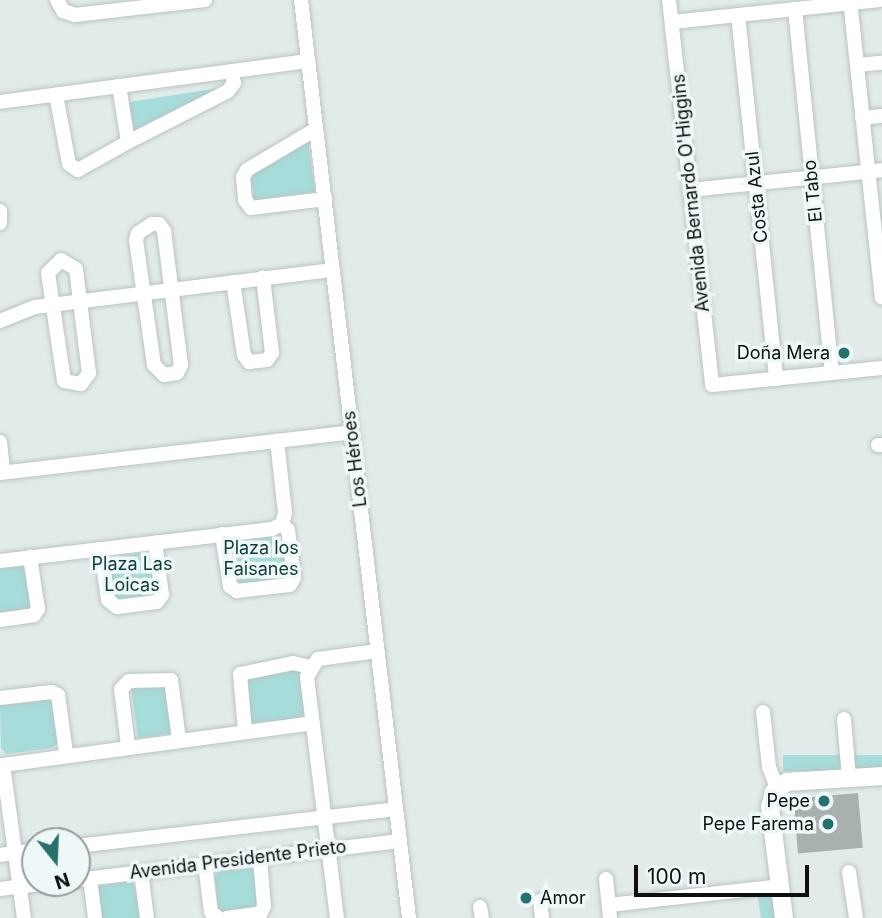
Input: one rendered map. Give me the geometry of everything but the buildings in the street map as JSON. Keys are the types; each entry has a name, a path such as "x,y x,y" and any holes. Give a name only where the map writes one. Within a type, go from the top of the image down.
{"main road":[{"path":"784,918 770,807 777,788 787,782 882,776"}],"street":[{"path":"60,6 75,15 163,2 205,0"},
{"name":"Los Héroes","path":"301,0 409,918"},
{"name":"Avenida Bernardo O'Higgins","path":"669,0 712,385 776,379"},
{"path":"672,22 880,0"},
{"path":"850,2 862,118 875,171 882,298"},
{"name":"El Tabo","path":"795,9 832,373"},
{"name":"Costa Azul","path":"738,15 776,379"},
{"path":"0,102 308,61"},
{"path":"857,65 882,63"},
{"path":"56,95 73,169 228,91 234,83 231,71"},
{"path":"119,86 128,142"},
{"path":"862,118 882,116"},
{"path":"316,129 247,170 243,177 245,200 251,208 324,199"},
{"path":"690,190 875,171"},
{"path":"0,211 0,223"},
{"path":"152,224 159,224 164,231 181,365 177,373 164,375 154,366 144,293 136,240 138,233 152,224"},
{"path":"61,260 76,269 89,373 81,384 64,381 53,305 48,273 61,260"},
{"path":"0,321 16,312 53,305 333,270"},
{"path":"233,282 244,355 249,362 267,360 272,353 263,278"},
{"path":"776,379 882,368"},
{"path":"0,442 2,472 352,432"},
{"path":"277,440 285,513 282,524"},
{"path":"0,561 222,534 282,524"},
{"path":"222,534 230,586 237,592 290,584 294,577 288,530 282,524"},
{"path":"101,549 108,600 117,607 157,602 162,595 155,542"},
{"path":"0,620 34,615 38,609 30,557"},
{"path":"245,731 240,674 293,663 310,667 326,657 377,651"},
{"path":"310,667 312,723 337,918"},
{"path":"128,746 121,689 129,681 171,680 179,739"},
{"path":"0,698 52,692 58,695 66,753"},
{"path":"763,712 769,767 777,788"},
{"path":"844,719 849,778"},
{"path":"24,918 19,887 6,854 1,763 312,723"},
{"name":"Avenida Presidente Prieto","path":"91,844 396,809"},
{"name":"Avenida Presidente Prieto","path":"91,878 400,841"},
{"path":"227,918 261,913 264,906 260,858"},
{"path":"205,864 211,912 218,918"},
{"path":"141,872 147,918"},
{"path":"849,872 856,918"},
{"path":"606,879 609,911 780,886"},
{"path":"0,889 19,887"},
{"path":"89,897 95,918"},
{"path":"540,901 542,918"}],"green space":[{"path":"220,88 134,134 129,102"},
{"path":"308,141 315,192 254,200 250,175"},
{"name":"Plaza los Faisanes","path":"282,535 288,578 239,584 233,542"},
{"name":"Plaza Las Loicas","path":"150,552 155,595 114,600 108,557"},
{"path":"25,566 32,609 0,613 0,569"},
{"path":"294,669 299,671 305,713 298,718 253,723 247,718 247,674"},
{"path":"163,683 168,690 173,729 169,734 138,738 131,686"},
{"path":"47,699 52,701 58,743 52,748 6,754 1,748 0,704"},
{"path":"783,755 882,755 882,771 783,771"},
{"path":"252,867 260,904 255,910 224,913 218,908 215,877 218,871"},
{"path":"133,881 142,918 99,918 96,891 99,886"},
{"path":"770,889 776,918 761,918 757,891"}],"place":[{"name":"Doña Mera","path":"844,353"},
{"name":"Pepe","path":"824,801"},
{"name":"Pepe Farema","path":"828,824"},
{"name":"Amor","path":"526,898"}]}
